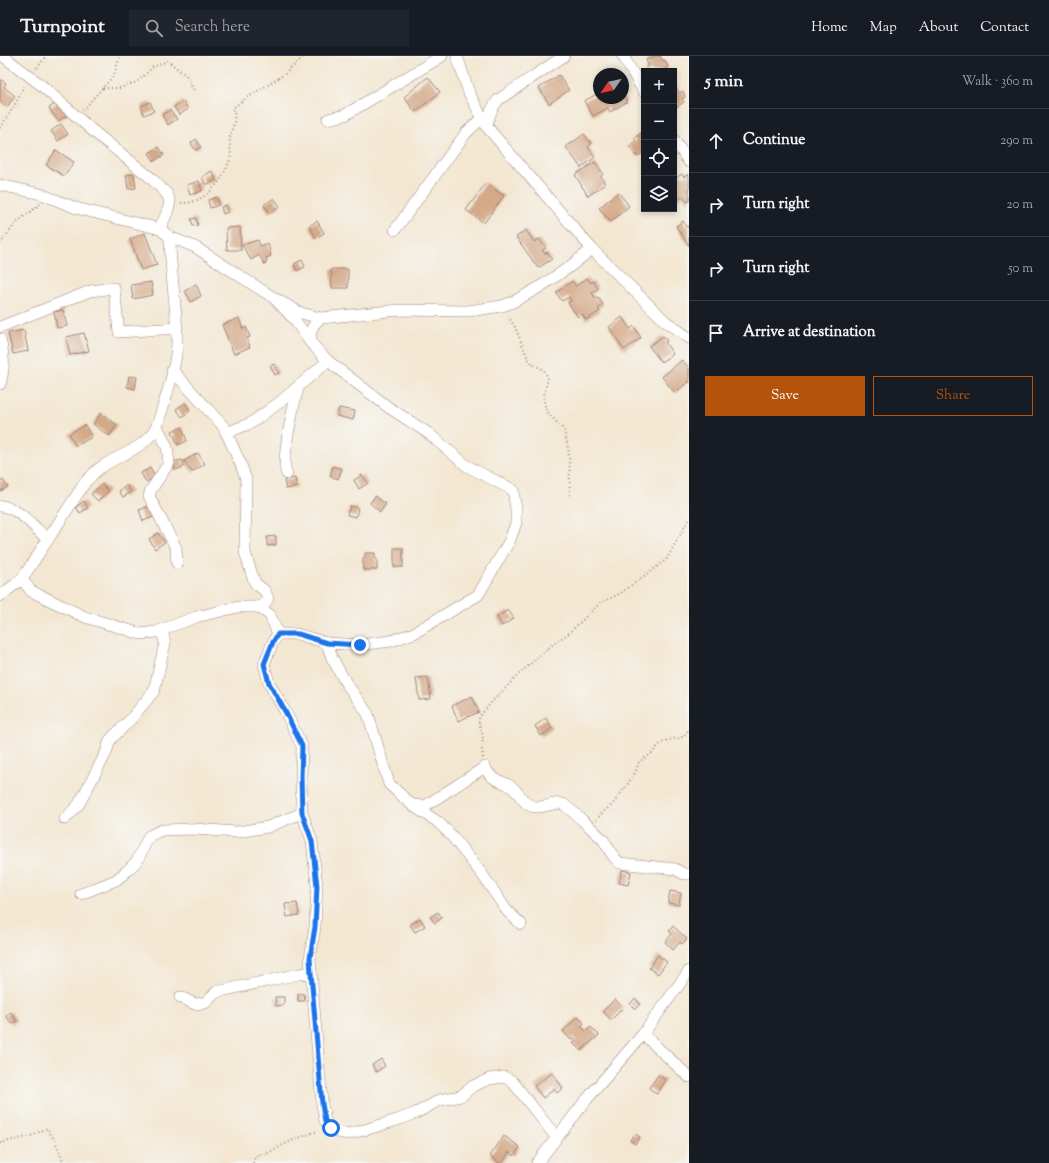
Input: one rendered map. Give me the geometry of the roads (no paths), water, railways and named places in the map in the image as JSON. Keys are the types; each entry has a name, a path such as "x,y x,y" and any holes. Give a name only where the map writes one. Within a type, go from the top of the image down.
{"street":[{"path":"3,56 151,178 167,194 170,202 160,229"},
{"path":"328,119 345,115 442,56"},
{"path":"457,56 469,93 484,123 592,249 665,321 689,338"},
{"path":"395,230 466,133 484,123 490,109 498,100 564,56"},
{"path":"623,56 641,87"},
{"path":"677,144 689,162"},
{"path":"0,185 41,194 76,208 160,229 170,237 195,248 274,298 301,313 321,318 399,310 468,311 502,306 513,302 538,288 568,268 592,249"},
{"path":"0,596 22,579 86,481 99,468 142,445 153,434 157,426 172,370 177,337 170,258 170,237"},
{"path":"0,328 90,291 114,288 119,332 176,328"},
{"path":"274,298 294,319 310,343 328,361 388,407 428,433 467,466 513,490 516,509 516,523 510,540 478,595 414,632 391,641 360,645 327,643 298,634 278,634"},
{"path":"310,343 310,335 313,324 321,318"},
{"path":"0,339 4,355 3,374 0,384"},
{"path":"226,432 251,424 298,388 328,361"},
{"path":"22,579 31,591 85,617 141,634 162,630 196,617 238,607 263,606 268,598 265,591 255,583 245,552 246,479 224,426 172,370"},
{"path":"287,474 285,470 287,446 298,388"},
{"path":"157,426 167,447 169,463 151,490 149,496 176,548 177,563"},
{"path":"0,506 7,506 20,514 48,540"},
{"path":"258,607 270,615 278,634"},
{"path":"65,819 79,804 106,753 110,740 154,691 165,642 162,630"},
{"path":"278,634 264,664 269,683 302,746 302,813 312,841 317,886 315,927 310,958 322,1104 325,1121 333,1130 348,1134 368,1129 416,1113 440,1100 461,1096 473,1086 489,1079 504,1076 512,1081 557,1138"},
{"path":"327,643 332,658 346,682 368,714 389,784 412,805 438,822 451,835 482,874 508,911 521,924"},
{"path":"412,805 425,806 485,767 487,772 494,780 501,780 514,788 526,803 536,807 552,804 563,804 603,840 614,858 620,863 675,869 684,874 689,874"},
{"path":"80,894 116,880 137,862 149,836 162,830 194,829 237,832 268,827 302,813"},
{"path":"538,1163 587,1099 643,1034 689,971"},
{"path":"180,997 196,1004 205,1003 216,992 299,974 311,973"},
{"path":"643,1034 689,1077"}]}
